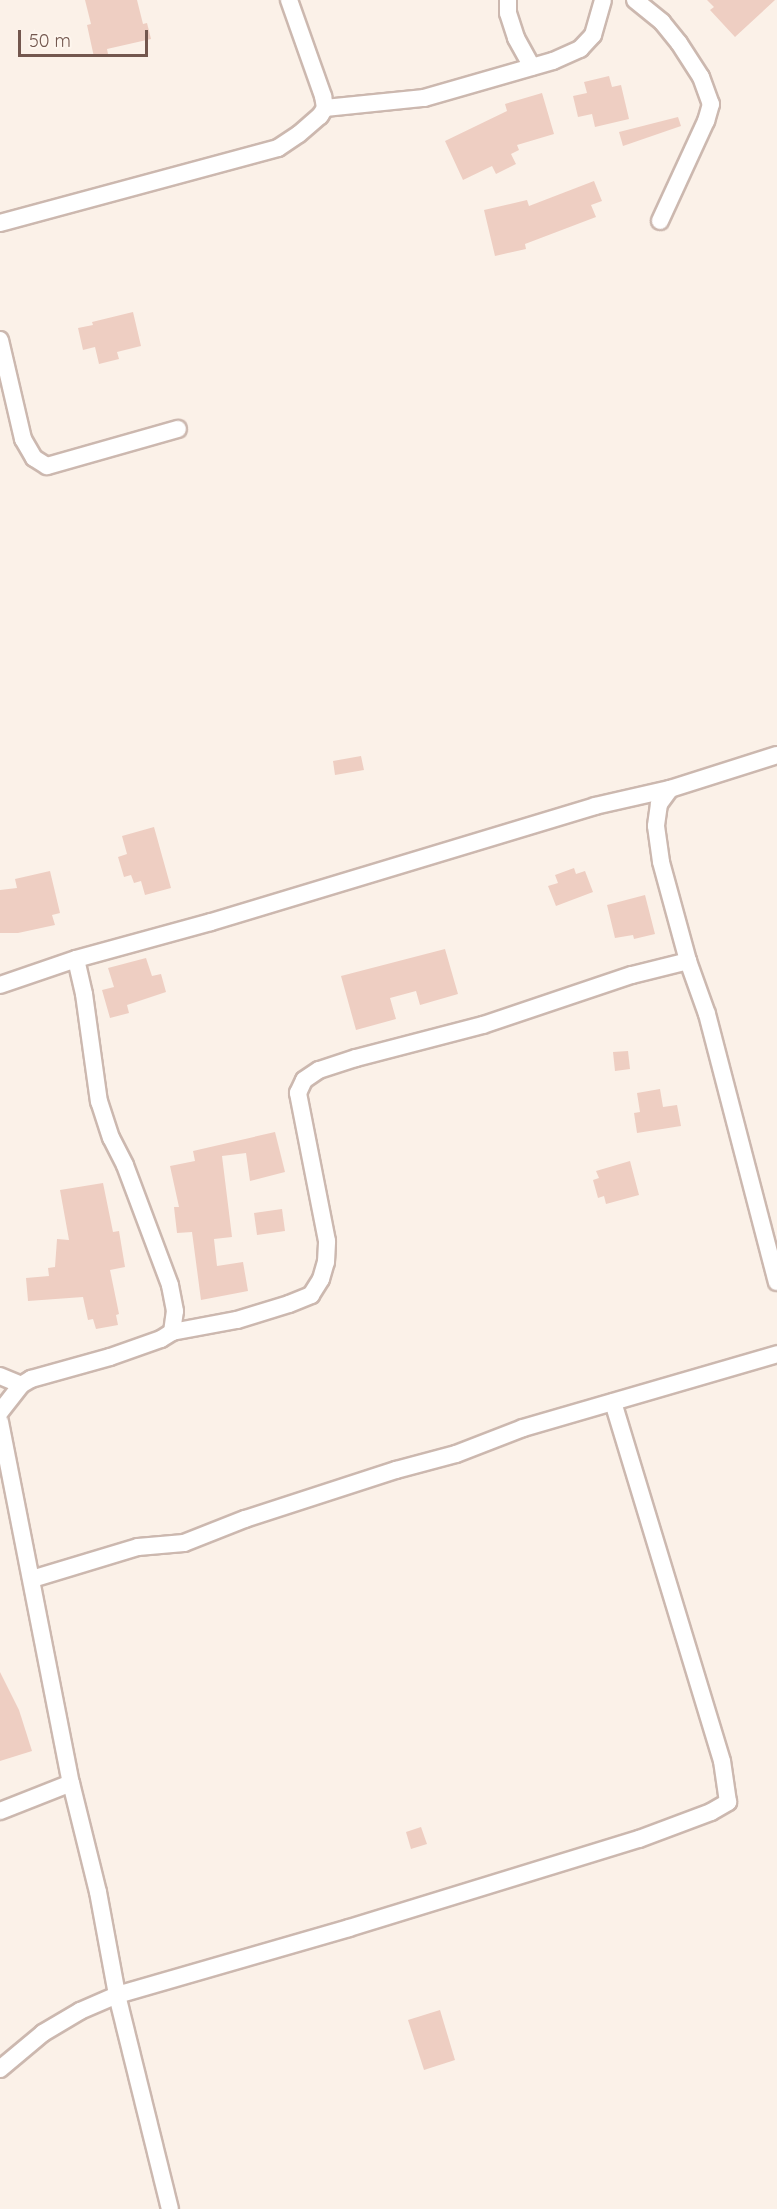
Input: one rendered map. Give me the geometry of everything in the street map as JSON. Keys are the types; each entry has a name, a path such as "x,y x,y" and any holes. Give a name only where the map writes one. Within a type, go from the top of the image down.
{"street":[{"path":"0,223 278,148 320,116 325,108 323,96 289,0"},
{"path":"508,0 508,13 516,38 532,68"},
{"path":"325,108 424,98 532,68 580,49 593,35 603,0"},
{"path":"635,0 662,21 679,43 701,77 711,104 706,121 660,221"},
{"path":"0,340 23,439 34,458 47,466 178,429"},
{"path":"0,985 76,959 211,922 595,806 670,789 777,755"},
{"path":"670,789 659,804 656,826 661,862 688,961 707,1014 777,1282"},
{"path":"76,959 84,994 99,1102 111,1138 125,1165 170,1285 175,1311 172,1332"},
{"path":"0,1412 21,1385 30,1379 110,1357 161,1339 172,1332 237,1320 311,1295 321,1279 326,1262 327,1241 298,1094 304,1080 319,1070 483,1025 632,975 688,961"},
{"path":"32,1579 138,1547 184,1543 245,1519 396,1470 456,1454 523,1428 777,1354"},
{"path":"0,1376 21,1385"},
{"path":"0,2069 43,2033 80,2011 117,1995 349,1928 639,1839 702,1816 728,1802 722,1761 613,1402"},
{"path":"0,1422 71,1783 98,1892 117,1995 170,2209"},
{"path":"0,1811 71,1783"}],"building":[{"path":"85,0 137,0 143,24 147,23 151,39 107,49 108,54 94,57 87,25 91,24"},
{"path":"707,0 775,0 735,37 710,10 714,7"},
{"path":"609,76 612,87 621,85 629,119 595,127 592,114 578,117 573,96 587,93 584,82"},
{"path":"542,93 554,134 517,145 519,150 511,154 516,164 496,174 492,166 463,180 445,141 507,111 505,104"},
{"path":"678,117 681,126 623,146 619,132"},
{"path":"594,181 602,201 591,205 596,217 525,244 526,249 495,256 484,210 527,200 529,206"},
{"path":"133,312 141,346 117,352 119,359 99,364 95,347 83,350 78,328 93,325 92,322"},
{"path":"361,756 364,770 335,775 333,761"},
{"path":"154,827 171,888 145,895 141,881 134,883 131,875 124,877 118,857 127,854 122,836"},
{"path":"574,868 576,874 585,871 593,892 556,906 548,886 558,883 555,875"},
{"path":"50,871 60,913 52,915 55,925 18,933 0,933 0,890 17,888 15,879"},
{"path":"645,895 655,934 634,939 633,935 615,938 607,905"},
{"path":"445,949 458,994 420,1005 416,991 390,998 396,1019 356,1030 341,976"},
{"path":"146,958 152,976 161,974 166,992 127,1005 129,1013 110,1018 102,990 114,987 108,968"},
{"path":"628,1051 630,1069 615,1071 613,1052"},
{"path":"660,1089 663,1107 677,1105 681,1126 637,1133 634,1113 640,1112 637,1093"},
{"path":"275,1132 285,1172 250,1181 246,1153 222,1156 232,1237 214,1239 217,1266 243,1262 248,1291 201,1300 192,1232 177,1233 174,1207 179,1207 170,1166 195,1161 193,1151"},
{"path":"630,1161 639,1195 606,1204 604,1196 598,1198 593,1180 599,1178 596,1171"},
{"path":"103,1183 113,1232 119,1231 125,1267 110,1270 119,1314 116,1315 118,1325 96,1329 93,1319 88,1320 83,1297 28,1301 26,1278 49,1276 48,1268 55,1267 57,1239 69,1240 60,1190"},
{"path":"282,1209 285,1231 257,1235 254,1213"},
{"path":"0,1672 19,1710 32,1751 0,1761"},
{"path":"421,1827 427,1844 411,1849 406,1832"},
{"path":"440,2010 455,2060 424,2070 408,2020"}]}
